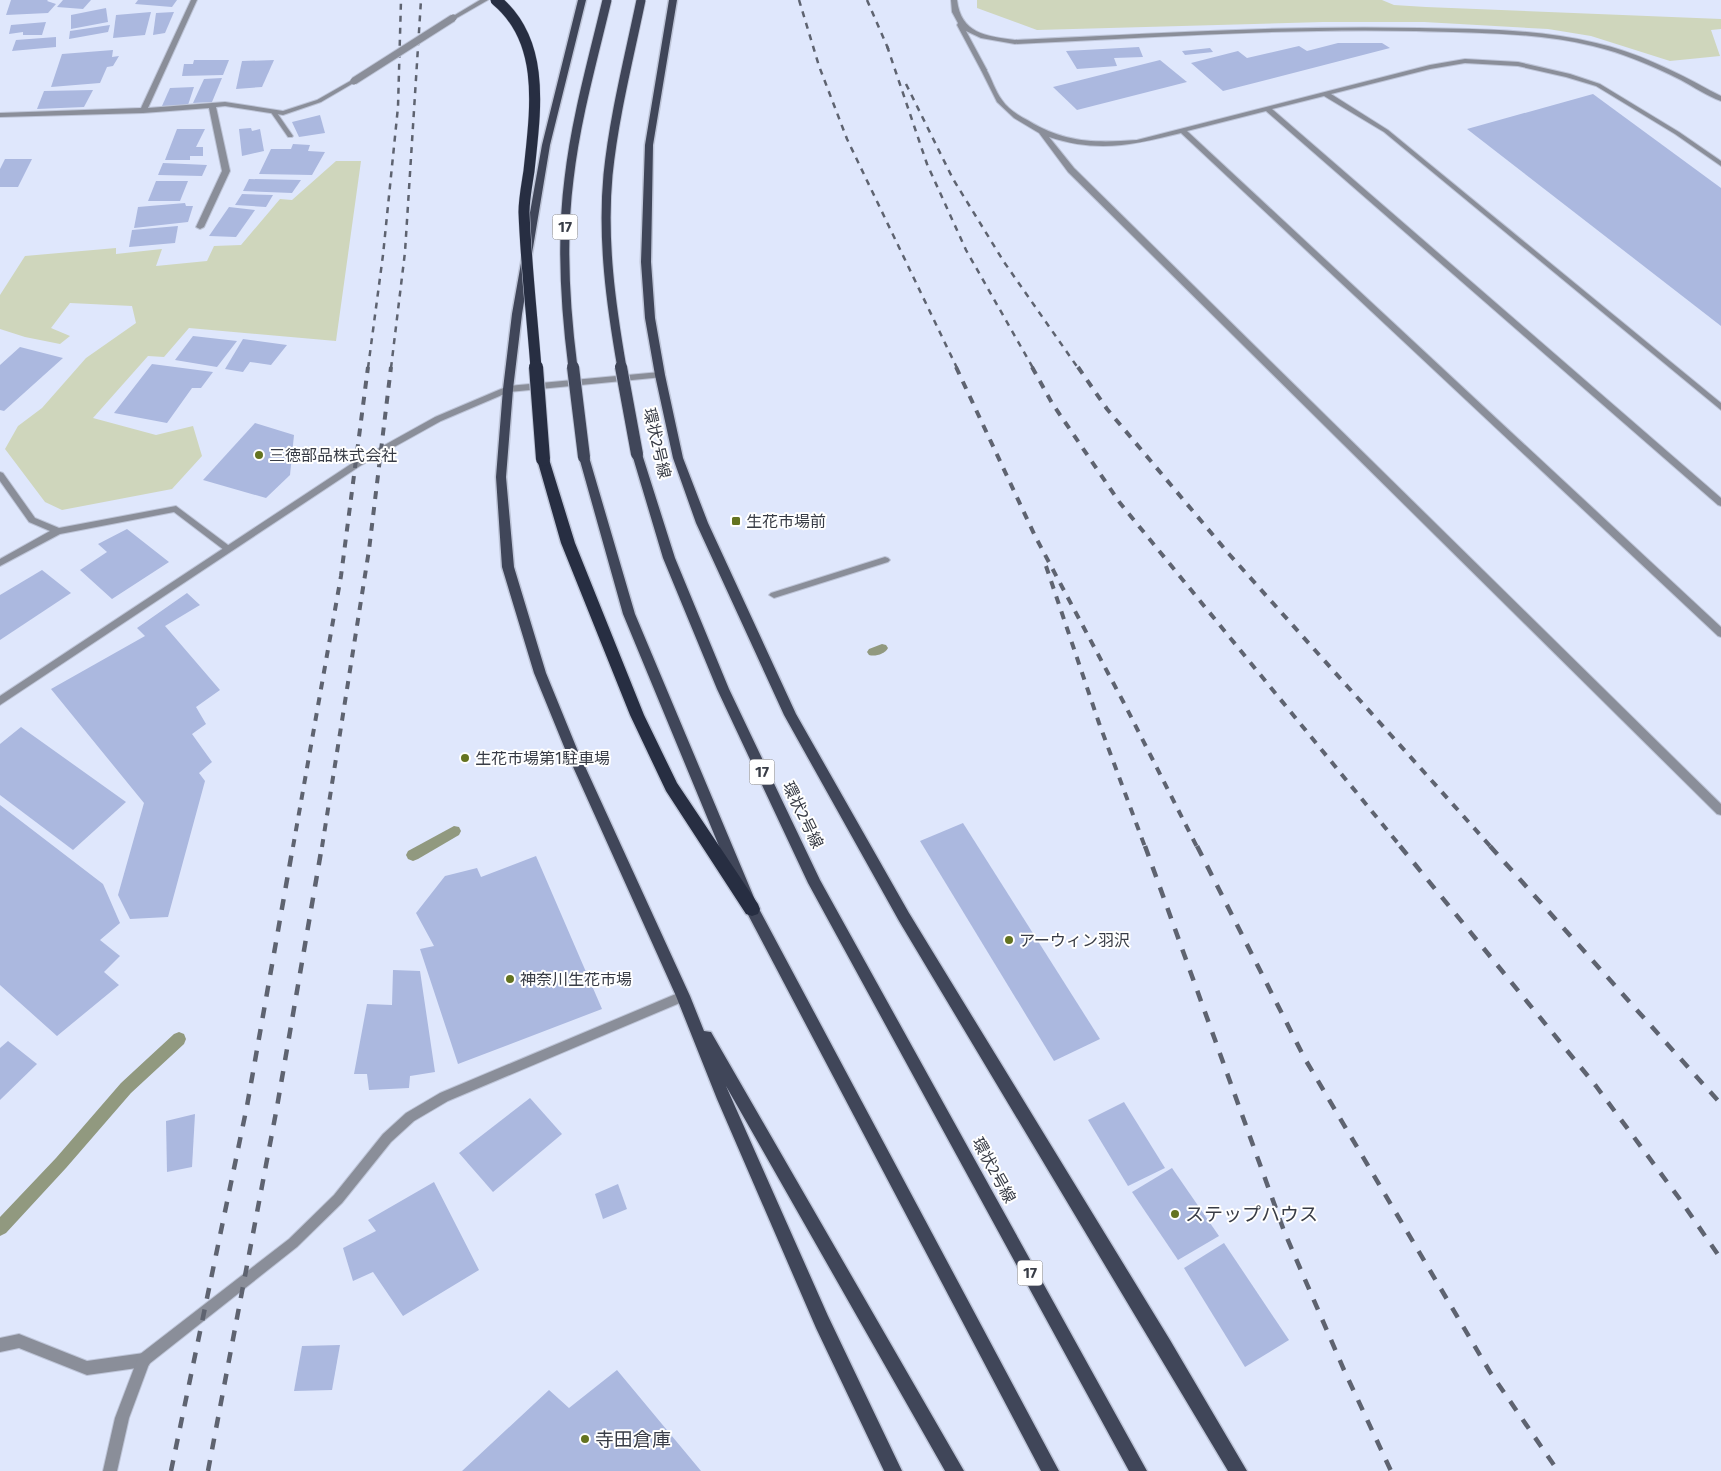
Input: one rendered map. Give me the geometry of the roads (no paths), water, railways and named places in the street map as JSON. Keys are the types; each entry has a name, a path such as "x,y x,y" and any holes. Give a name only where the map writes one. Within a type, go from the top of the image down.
{"highway":[{"path":"496,0 507,9 527,40 536,107 524,210 543,459 568,544 637,715 671,787 752,909"}],"main road":[{"path":"582,0 546,145 534,208 508,389 501,477 508,567 540,673 623,867 683,996 724,1099 814,1304 893,1471"},
{"name":"17","path":"607,0 574,146 566,204 564,266 568,331 584,457 629,614 752,909 1050,1471"},
{"name":"環状2号線","path":"641,0 613,145 607,201 608,262 614,328 638,454 669,558 722,689 815,882 1138,1471"},
{"path":"673,0 648,145 646,262 650,318 678,458 702,523 790,715 904,918 1238,1471"},
{"path":"683,996 955,1471"}],"street":[{"path":"143,111 194,0"},
{"path":"0,115 23,112 143,111 225,104 283,113 319,101 485,0"},
{"path":"954,0 954,13 959,24 1000,101 1018,117 1042,133 1072,142 1100,145 1136,142 1430,67 1465,61 1518,64 1568,75 1598,85 1678,133 1721,164"},
{"path":"959,24 972,32 993,39 1015,42 1371,28 1525,33 1569,40 1617,51 1681,76 1721,99"},
{"path":"1325,94 1386,131 1721,406"},
{"path":"200,227 226,171 212,105"},
{"path":"1268,108 1721,503"},
{"path":"273,111 290,136"},
{"path":"1182,130 1721,633"},
{"path":"1042,133 1071,170 1721,812"},
{"path":"0,700 227,548 357,464 438,419 508,389 660,374"},
{"path":"0,475 32,520 58,531"},
{"path":"0,563 58,531 176,510 227,548"},
{"path":"774,595 885,560"},
{"path":"0,1345 19,1341 87,1368 144,1360 292,1243 338,1199 387,1138 410,1117 444,1096 683,996"},
{"path":"110,1471 122,1418 144,1360"}],"waterway":[{"path":"873,652 882,648"},
{"path":"413,855 454,831"},
{"path":"0,1228 61,1163 126,1088 179,1039"}],"railway":[{"path":"368,368 383,255 398,107 401,0"},
{"path":"391,368 405,252 421,0"},
{"path":"799,0 819,66 847,139 957,368"},
{"path":"867,0 887,46"},
{"path":"887,46 890,53"},
{"path":"887,46 927,164 966,250 1033,368"},
{"path":"906,84 953,179 1004,262 1078,368"},
{"path":"293,847 341,576 368,367"},
{"path":"322,847 369,550 391,367"},
{"path":"956,367 1035,536 1125,705 1197,847"},
{"path":"1032,367 1052,403 1120,503 1401,847"},
{"path":"1078,367 1107,409 1229,554 1491,847"},
{"path":"1046,566 1099,723 1145,847"},
{"path":"171,1471 247,1106 293,846"},
{"path":"208,1471 277,1107 322,846"},
{"path":"1145,846 1284,1231 1344,1370 1391,1471"},
{"path":"1197,846 1305,1059 1490,1372 1558,1471"},
{"path":"1400,846 1596,1086 1679,1198 1721,1259"},
{"path":"1490,846 1721,1104"}],"place":[{"name":"三徳部品株式会社","path":"259,455"},
{"name":"生花市場前","path":"736,521"},
{"name":"生花市場第1駐車場","path":"465,758"},
{"name":"アーウィン羽沢","path":"1009,940"},
{"name":"神奈川生花市場","path":"510,979"},
{"name":"ステップハウス","path":"1175,1214"},
{"name":"寺田倉庫","path":"585,1439"}]}
